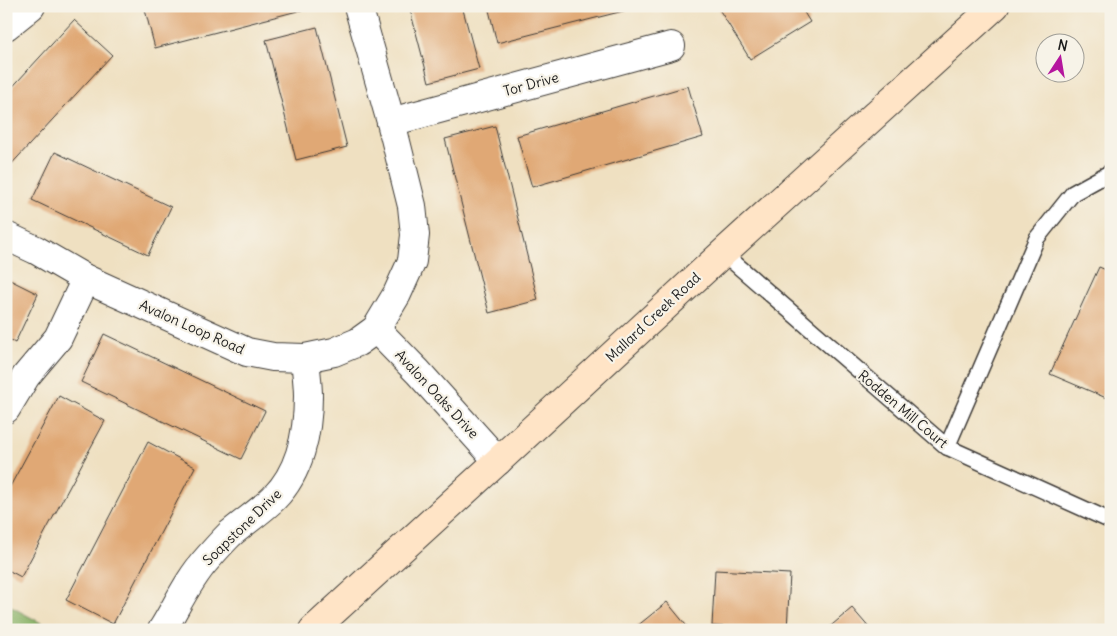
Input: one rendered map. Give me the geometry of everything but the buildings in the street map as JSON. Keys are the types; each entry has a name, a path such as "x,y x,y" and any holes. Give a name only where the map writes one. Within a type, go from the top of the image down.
{"main road":[{"name":"Mallard Creek Road","path":"313,630 994,6"},
{"path":"338,630 371,577"}],"street":[{"path":"6,26 31,6"},
{"name":"Avalon Loop Road","path":"6,236 36,250 86,279 247,352 273,358 305,358 334,352 358,342 376,329 396,294 412,261 415,235 412,206 391,122 358,6"},
{"name":"Tor Drive","path":"391,122 672,46"},
{"path":"6,408 26,376 58,338 86,279"},
{"name":"Avalon Oaks Drive","path":"376,329 418,372 498,461"},
{"name":"Soapstone Drive","path":"162,630 190,581 206,560 229,536 274,498 291,476 300,453 306,427 308,396 305,358"}],"lane":[{"path":"946,447 1037,238 1073,193 1111,172"},
{"name":"Rodden Mill Court","path":"723,253 946,447 1111,521"}],"green space":[{"path":"6,604 54,630 6,630"}]}
